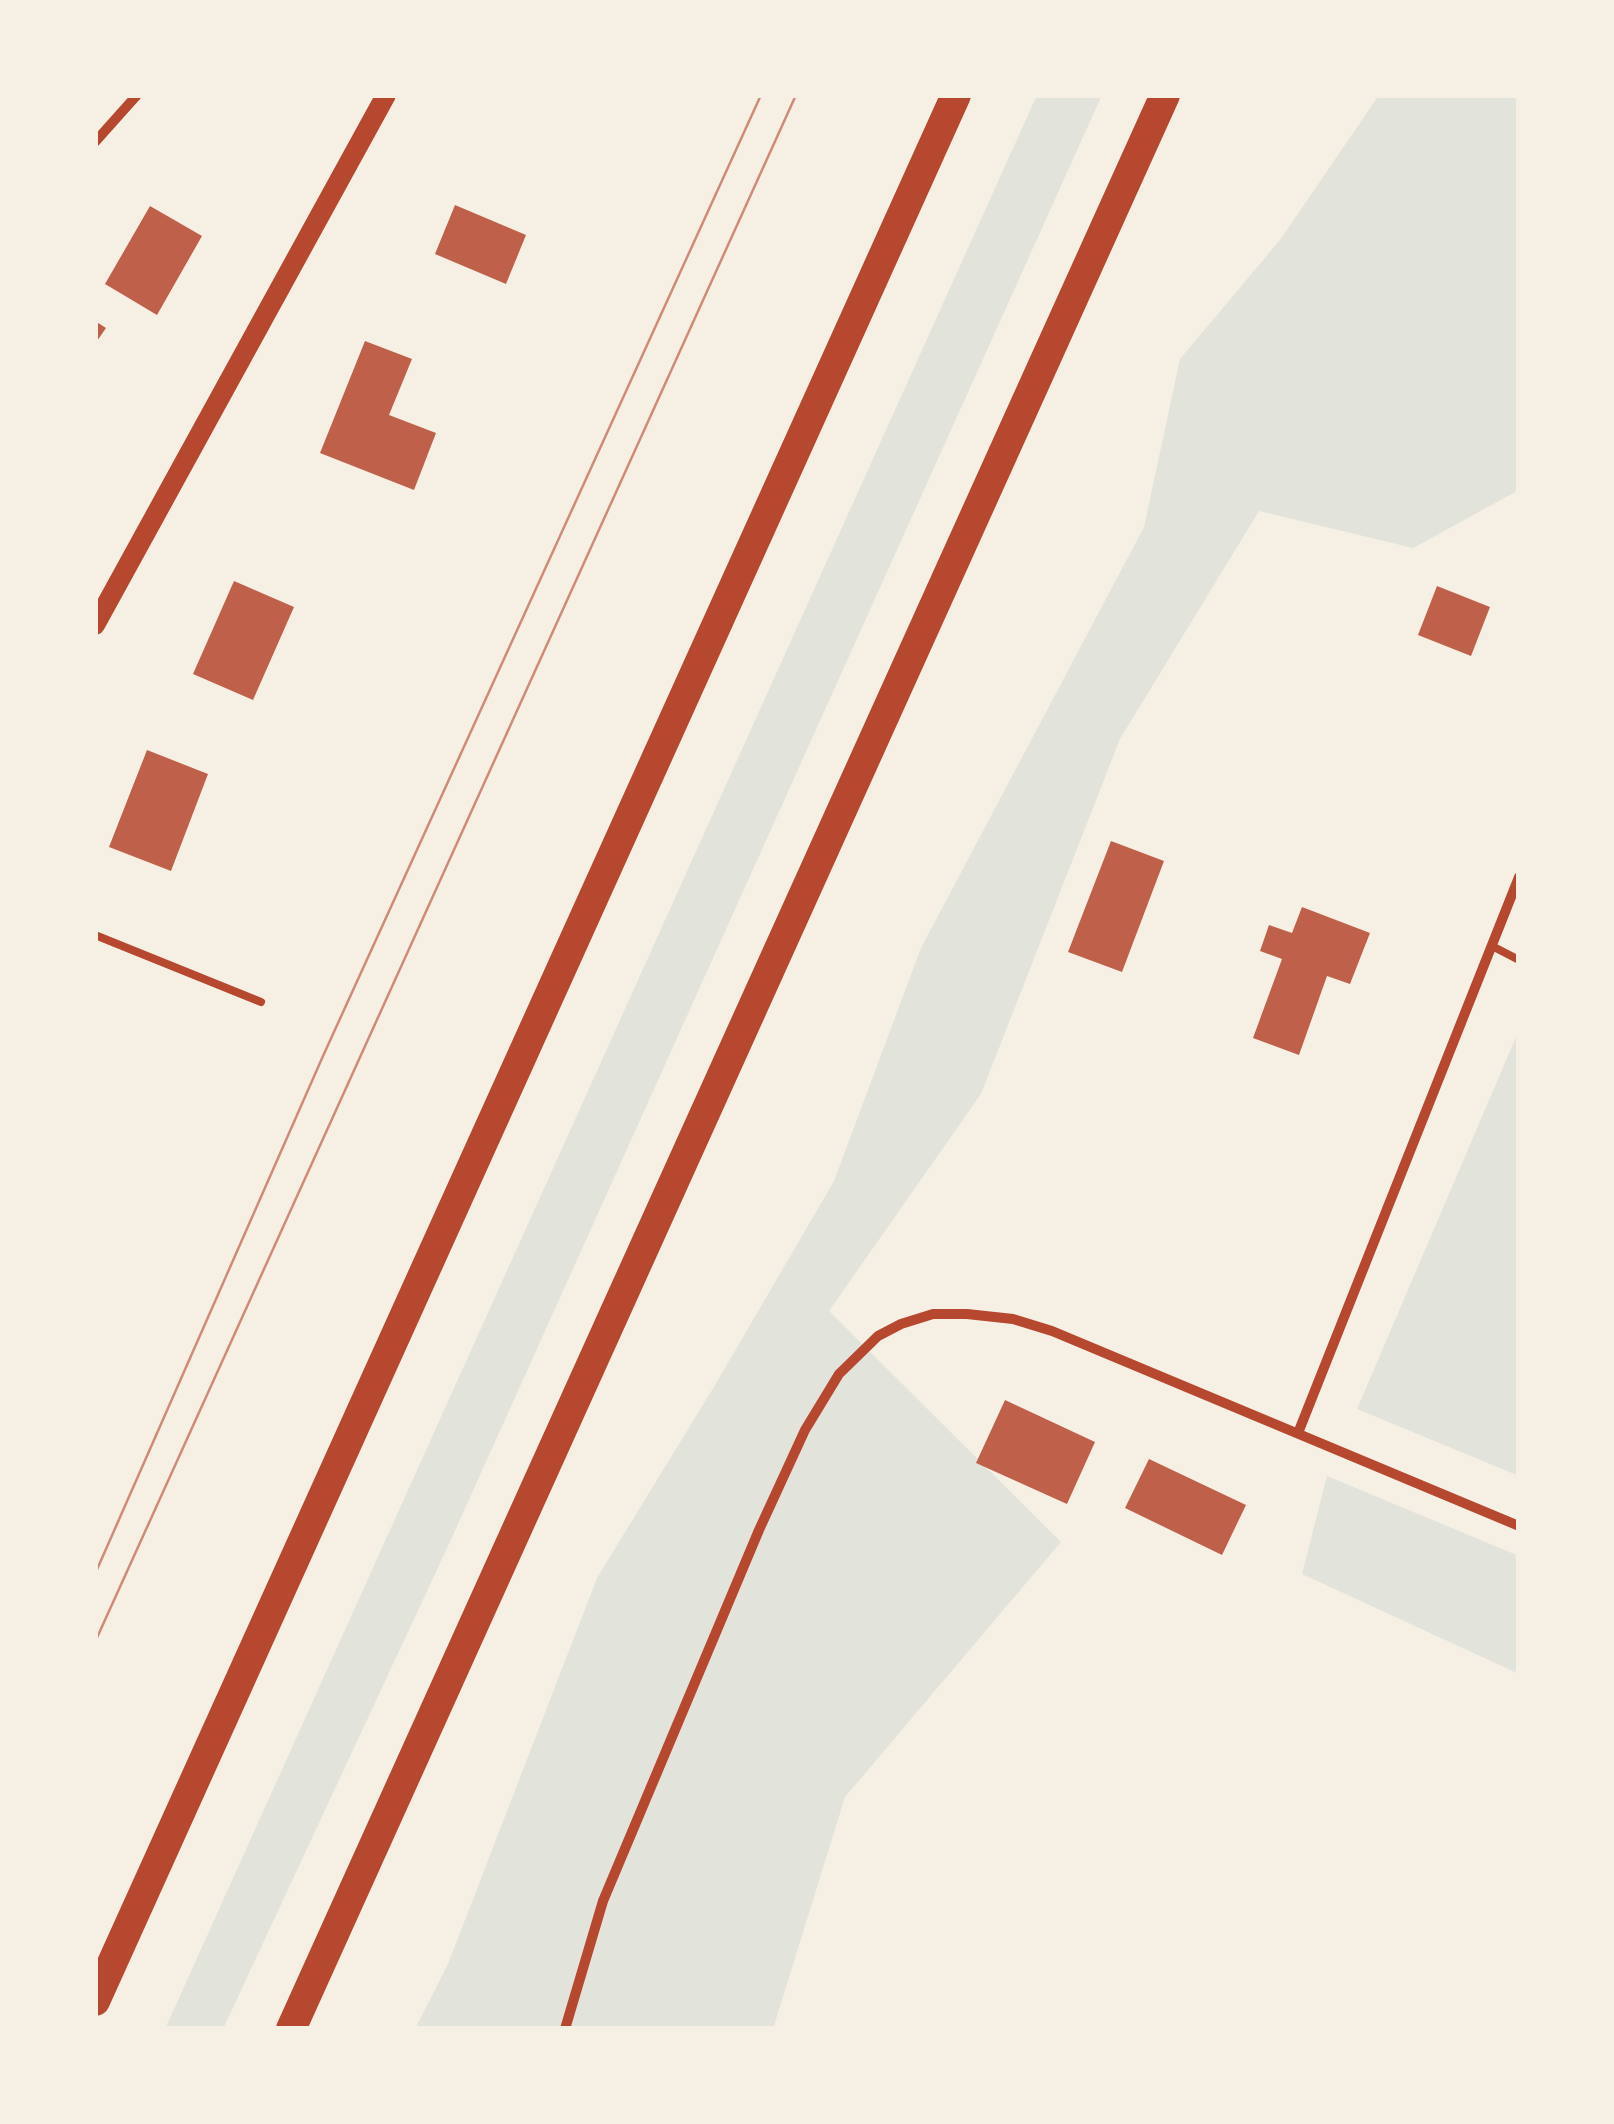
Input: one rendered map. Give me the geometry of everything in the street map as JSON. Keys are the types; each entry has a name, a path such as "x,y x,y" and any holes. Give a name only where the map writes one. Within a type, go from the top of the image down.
{"highway":[{"path":"95,2001 956,95"},
{"path":"290,2029 1165,95"}],"main road":[{"path":"95,625 386,95"}],"street":[{"path":"95,142 137,95"},
{"path":"1298,1433 1519,877"},
{"path":"566,2029 603,1901 804,1430 839,1374 878,1336 900,1324 933,1314 968,1314 1013,1319 1052,1331 1519,1526"}],"lane":[{"path":"95,935 261,1002"},
{"path":"1492,946 1519,960"}],"shaded area":[{"path":"1037,95 1102,95 449,1544 223,2029 165,2029"},
{"path":"1379,95 1519,95 1519,490 1413,548 1259,511 1120,739 981,1094 829,1311 1061,1542 845,1797 773,2029 415,2029 448,1964 597,1578 834,1181 921,948 1144,527 1180,359 1280,240"},
{"path":"1519,1030 1519,1476 1357,1409"},
{"path":"1327,1476 1519,1556 1519,1674 1302,1574"}],"building":[{"path":"455,205 526,235 506,284 435,254"},
{"path":"150,206 202,236 157,315 105,284"},
{"path":"95,321 106,328 95,344"},
{"path":"365,341 412,359 389,415 436,433 414,490 320,453"},
{"path":"234,581 294,607 253,700 193,674"},
{"path":"1437,586 1490,607 1471,656 1418,635"},
{"path":"147,750 208,774 171,871 109,847"},
{"path":"1111,841 1164,861 1122,972 1068,952"},
{"path":"1302,907 1370,933 1350,984 1327,976 1299,1055 1253,1038 1282,959 1260,951 1269,925 1292,933"},
{"path":"1005,1400 1095,1442 1067,1504 976,1463"},
{"path":"1149,1459 1246,1505 1222,1555 1125,1508"}],"tram line":[{"path":"95,1574 323,1056 761,95"},
{"path":"95,1642 796,95"}]}
